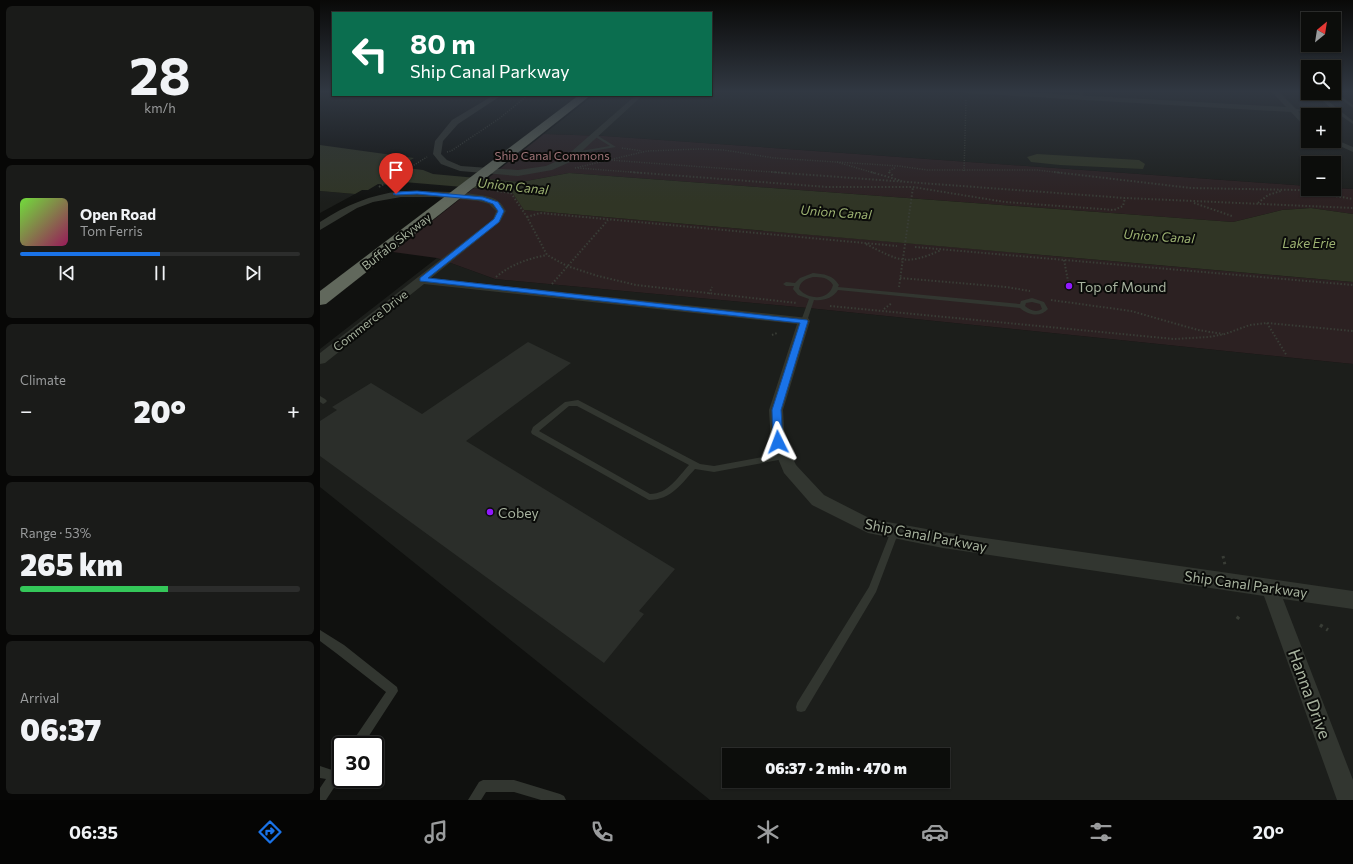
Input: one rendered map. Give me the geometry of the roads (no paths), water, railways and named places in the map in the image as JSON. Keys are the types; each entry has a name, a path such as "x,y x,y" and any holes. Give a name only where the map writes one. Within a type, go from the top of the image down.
{"highway":[{"name":"Buffalo Skyway","path":"320,300 424,213 532,128"},
{"name":"Buffalo Skyway","path":"497,157 538,128"},
{"name":"Buffalo Skyway","path":"320,285 424,213"}],"street":[{"path":"450,128 439,141 437,154 444,162 460,168 518,173 556,166 567,160 602,128"},
{"path":"1341,144 1353,150"},
{"name":"Commerce Drive","path":"320,227 347,208 382,196 405,192 483,198 496,203 501,211 497,220 320,360"},
{"path":"422,280 804,321"},
{"name":"Ship Canal Parkway","path":"804,321 776,410 778,442 790,469 818,500 868,526 943,540 1353,600"},
{"name":"Hanna Drive","path":"1270,588 1349,800"}],"lane":[{"path":"575,153 614,147 595,135"},
{"path":"796,285 802,278 820,275 831,278 834,281 836,288"},
{"path":"786,284 796,285"},
{"path":"796,285 796,288 801,295 812,298 830,295 836,288"},
{"path":"836,288 1022,306"},
{"path":"804,321 812,298"},
{"path":"694,465 666,494 657,498 649,497 535,432 536,429 567,404 578,403 699,467 714,469 784,456"},
{"path":"801,707 873,589 895,531"},
{"path":"320,635 393,691 362,736"},
{"path":"320,772 332,771"},
{"path":"320,798 332,780"},
{"path":"474,800 483,786 514,786 560,800"}],"water":[{"name":"Lake Erie","path":"320,145 414,158 399,167 423,170 433,174 521,182 569,173 1233,222 1282,210 1311,208 1353,214 1353,282 524,210 511,191 404,182 392,185 378,184 368,190 362,190 355,194 320,191"},
{"path":"1037,154 1139,160 1145,164 1143,169 1060,165 1031,162 1027,157"}],"place":[{"name":"Top of Mound","path":"1069,286"},
{"name":"Cobey","path":"490,512"}],"park label":[{"name":"Ship Canal Commons","path":"552,155"}],"water label":[{"name":"Union Canal","path":"513,186"},
{"name":"Union Canal","path":"836,212"},
{"name":"Union Canal","path":"1159,236"}]}
